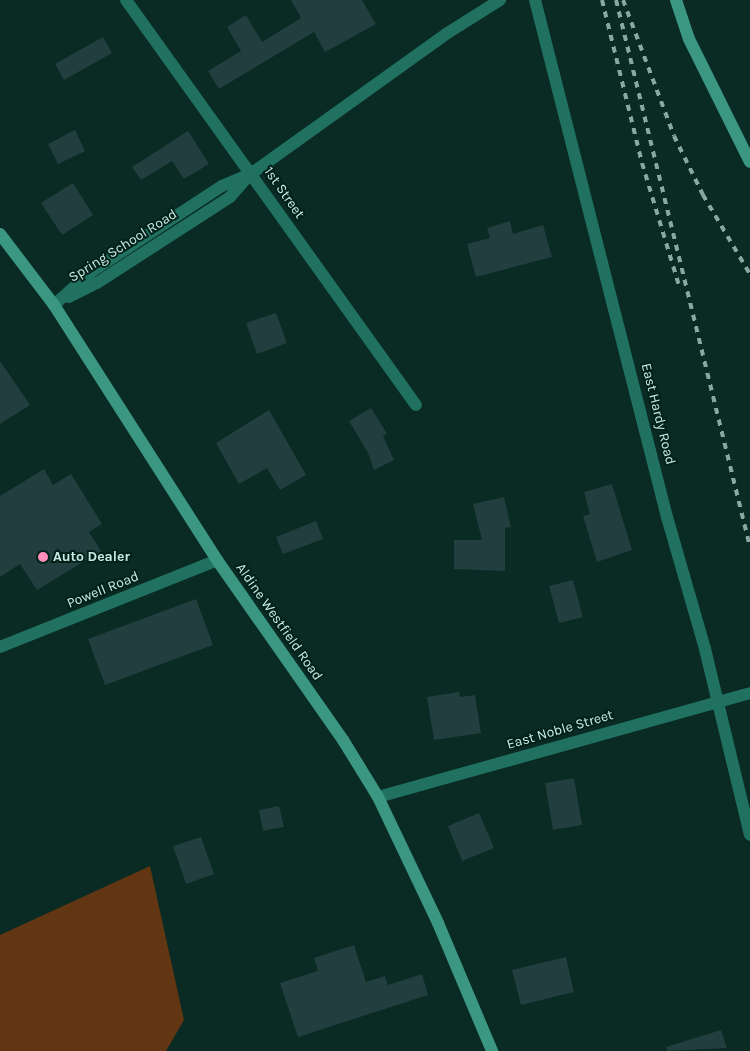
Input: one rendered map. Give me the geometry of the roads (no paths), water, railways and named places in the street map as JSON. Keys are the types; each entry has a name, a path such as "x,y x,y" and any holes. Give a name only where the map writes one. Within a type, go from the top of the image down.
{"main road":[{"path":"676,0 689,39 750,162"},
{"name":"Aldine Westfield Road","path":"0,234 54,304 217,560 343,740 378,796 438,923 492,1051"}],"street":[{"name":"1st Street","path":"126,0 252,173 416,405"},
{"name":"Spring School Road","path":"54,304 97,283 221,202 252,173 446,34 500,0"},
{"name":"East Hardy Road","path":"535,0 750,836"},
{"name":"Powell Road","path":"0,647 217,560"},
{"name":"East Noble Street","path":"378,796 750,693"}],"railway":[{"path":"602,0 642,163 680,289"},
{"path":"616,0 750,547"},
{"path":"623,0 674,136 703,195 750,274"}],"place":[{"name":"Auto Dealer","path":"43,557"}]}
